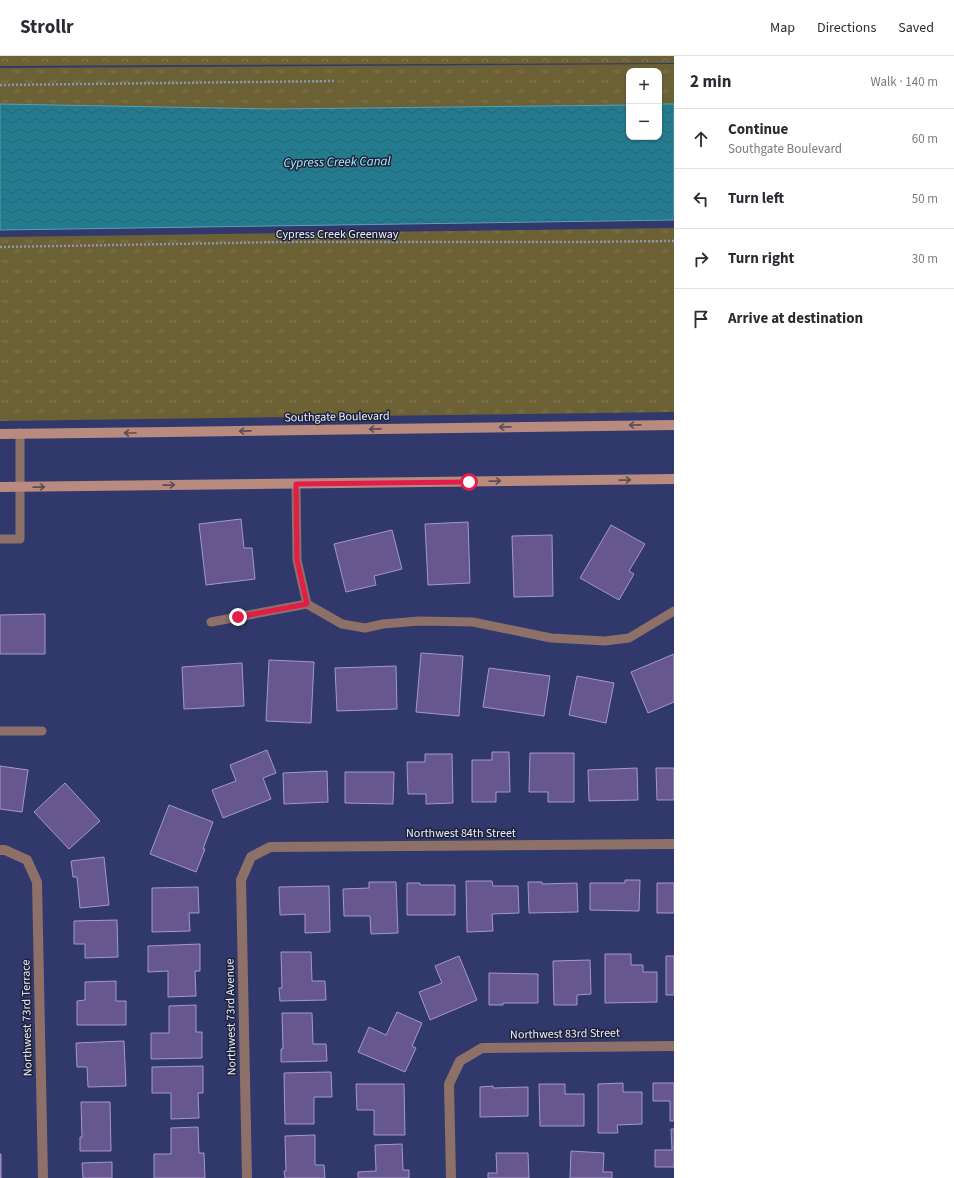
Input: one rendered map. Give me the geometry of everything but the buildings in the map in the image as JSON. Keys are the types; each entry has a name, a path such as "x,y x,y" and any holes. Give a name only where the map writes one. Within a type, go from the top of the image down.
{"main road":[{"name":"Southgate Boulevard","path":"0,434 674,425"},
{"path":"0,487 674,479"}],"street":[{"name":"Northwest 84th Street","path":"251,858 270,847 674,844"},
{"name":"Northwest 73rd Terrace","path":"0,850 5,850 27,860 36,882 43,1178"},
{"name":"Northwest 73rd Avenue","path":"247,1178 241,880 251,858"},
{"name":"Northwest 83rd Street","path":"451,1178 449,1084 460,1061 482,1048 674,1046"}],"lane":[{"path":"0,539 20,539 20,433"},
{"path":"296,484 297,560 307,604"},
{"path":"211,622 307,604 342,624 365,628 383,624 419,621 473,622 551,638 605,641 629,638 674,611"},
{"path":"0,731 42,731"}],"path":[{"path":"0,85 336,82"},
{"name":"Cypress Creek Greenway","path":"0,247 285,242 674,241"}],"green space":[{"path":"0,56 674,56 674,63 0,66"},
{"path":"674,64 674,104 662,104 662,68 626,68 626,105 274,109 0,104 0,68"},
{"path":"674,228 674,412 0,421 0,237"}],"water":[{"name":"Cypress Creek Canal","path":"0,104 274,109 626,105 626,140 662,140 662,104 674,104 674,220 0,230"}],"route":[{"path":"238,617 307,604 297,560 296,484 469,482"}]}
